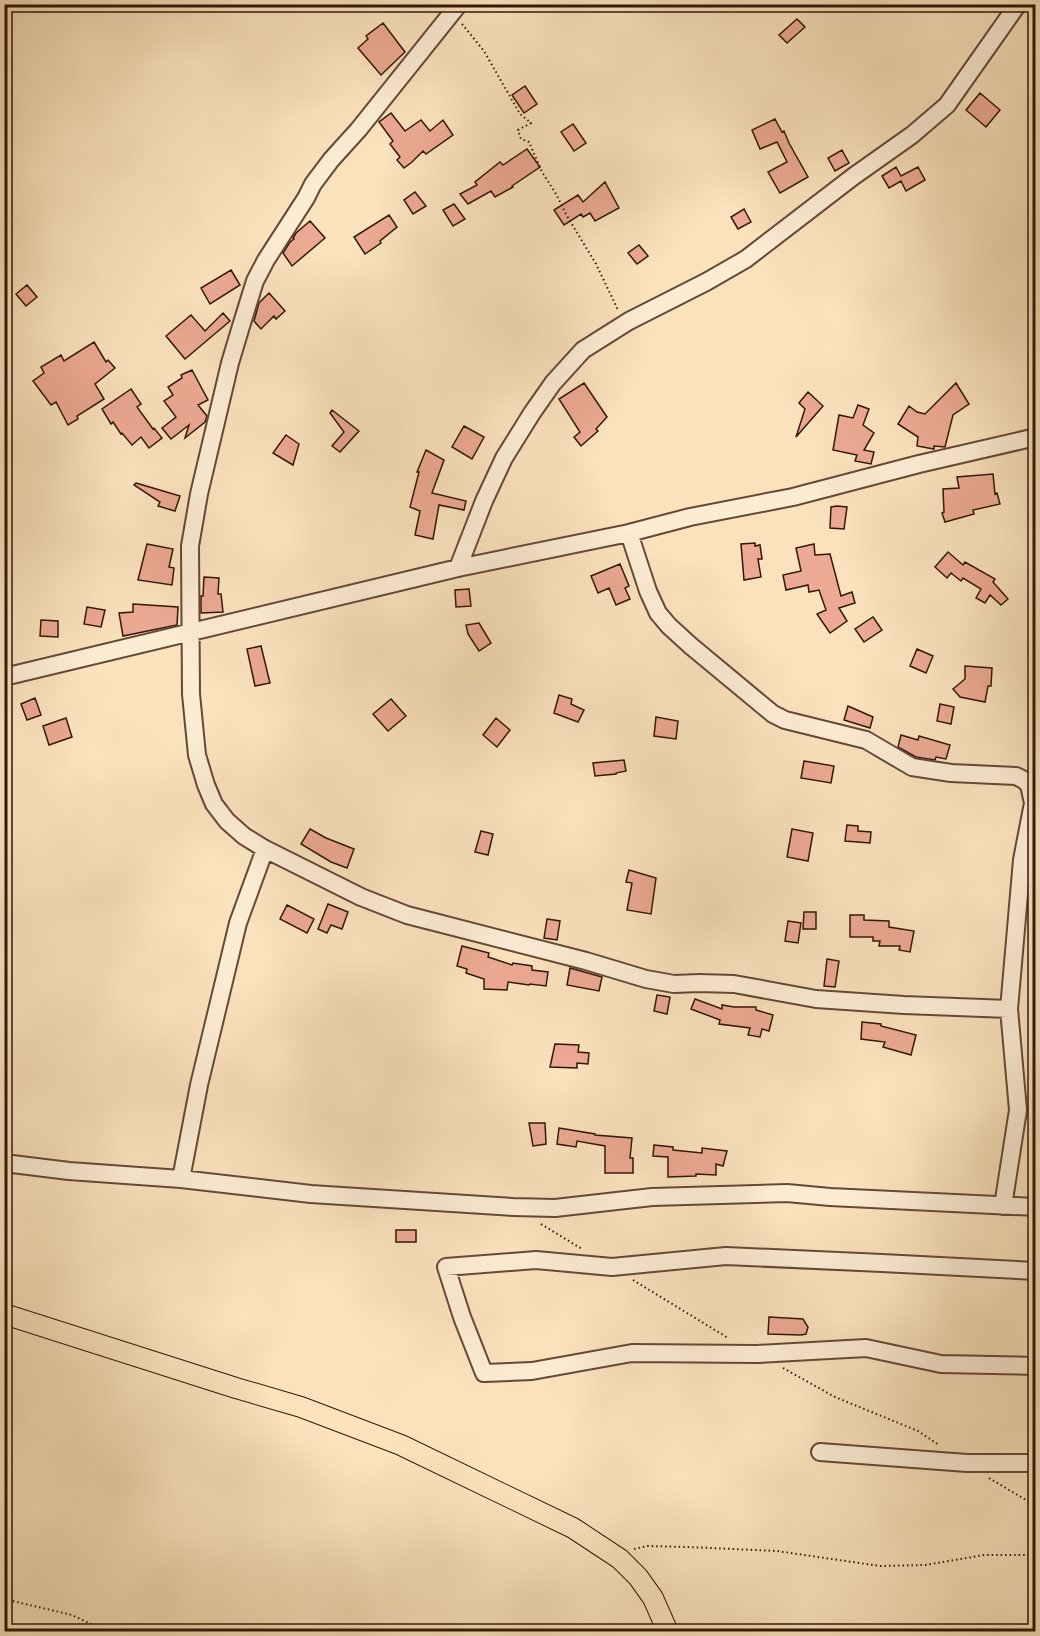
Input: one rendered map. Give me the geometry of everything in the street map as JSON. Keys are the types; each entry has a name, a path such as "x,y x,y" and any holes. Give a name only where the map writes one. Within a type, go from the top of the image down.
{"main road":[{"path":"4,1314 301,1407 401,1445 573,1528 620,1559 639,1577 653,1598 668,1632"}],"street":[{"path":"458,568 484,501 504,458 553,384 584,350 624,324 746,259 854,176 912,135 947,105 1018,4"},
{"path":"455,8 312,184 306,198 255,281 230,363 199,494 190,546 191,694 197,755 214,804 227,821 264,849 361,897 407,915 586,961 646,979 674,984 734,984 816,999 1009,1009"},
{"path":"4,677 458,568 793,497 1035,437"},
{"path":"629,533 657,613 691,646 773,714 785,720 866,740 912,767 951,773 1016,776 1029,785 1033,803 1022,860 1009,1009 1018,1110 1003,1206"},
{"path":"181,1179 199,1085 233,942 264,849"},
{"path":"4,1163 69,1171 181,1179 311,1194 513,1207 555,1208 652,1197 787,1193 1035,1207"},
{"path":"1035,1272 726,1256 612,1267 536,1260 446,1267 462,1317 484,1373 532,1371 632,1353 757,1354 866,1348 941,1364 1035,1366"},
{"path":"820,1452 967,1463 1035,1463"}],"path":[{"path":"455,8 484,51 520,114 531,123 518,130 521,140 529,142 542,172 596,264 624,324"},
{"path":"610,1552 648,1546 777,1551 880,1566 925,1565 984,1555 1035,1555"},
{"path":"4,1599 72,1615 108,1632"}],"building":[{"path":"797,19 805,27 787,43 779,35"},
{"path":"383,23 405,52 381,75 358,48 368,39 366,36"},
{"path":"525,86 537,104 524,113 512,95"},
{"path":"980,93 1000,110 986,127 966,110"},
{"path":"391,113 405,131 421,120 430,131 443,120 453,135 426,154 423,151 404,168 397,160 400,157 390,144 393,141 379,122"},
{"path":"775,119 782,132 784,131 808,177 780,193 768,172 787,162 777,142 760,149 752,130"},
{"path":"573,124 586,143 574,151 561,132"},
{"path":"527,149 540,167 513,187 495,197 491,191 468,204 460,194 477,185 475,182 500,162 503,165"},
{"path":"842,150 849,163 835,171 828,158"},
{"path":"896,167 901,176 918,167 925,180 906,191 901,181 889,188 882,176"},
{"path":"605,182 619,208 595,221 590,213 583,217 581,214 564,225 554,210 578,195 583,202"},
{"path":"415,192 426,206 413,214 404,200"},
{"path":"454,204 465,219 453,226 443,210"},
{"path":"744,209 751,222 738,229 731,217"},
{"path":"389,215 397,227 380,241 381,243 365,254 354,237"},
{"path":"310,221 325,238 292,266 283,253 296,233"},
{"path":"639,245 648,256 637,264 628,253"},
{"path":"231,270 240,285 210,304 201,288"},
{"path":"27,285 37,297 26,306 16,294"},
{"path":"269,293 285,311 276,319 274,316 261,329 254,321 259,303"},
{"path":"223,313 230,321 185,359 166,336 191,315 205,331"},
{"path":"94,342 106,362 108,360 115,368 95,384 104,399 77,416 78,419 68,425 56,402 51,405 33,381 44,373 41,367 61,355 64,361"},
{"path":"192,370 208,400 198,405 207,416 205,422 185,438 189,425 171,439 162,428 176,417 164,401 173,395 168,387 182,378 181,375"},
{"path":"584,383 607,417 596,429 598,431 581,446 574,437 580,432 559,399"},
{"path":"956,383 969,404 953,415 945,447 934,446 934,449 917,446 918,437 898,424 909,406 925,414"},
{"path":"131,389 141,404 137,407 162,438 149,448 141,437 132,445 113,422 111,424 102,409"},
{"path":"808,392 823,406 796,437 805,409 799,403"},
{"path":"858,405 869,409 863,425 874,433 864,450 874,452 871,464 855,461 857,455 833,450 839,415 853,418"},
{"path":"332,410 359,431 340,452 332,446 344,432 330,413"},
{"path":"464,426 484,437 472,459 452,447"},
{"path":"286,435 299,444 293,465 273,453"},
{"path":"426,450 444,460 432,493 466,501 464,510 439,505 433,539 415,535 420,511 410,507 419,472 417,472"},
{"path":"993,474 995,494 997,493 1000,504 973,510 974,514 945,522 942,513 944,512 943,489 959,488 957,477"},
{"path":"136,483 180,496 175,511 158,506 160,502 134,485"},
{"path":"831,507 847,507 844,529 830,528"},
{"path":"755,543 755,546 760,545 762,559 758,559 761,577 744,580 741,544"},
{"path":"147,544 173,549 169,567 174,568 172,585 138,580"},
{"path":"814,544 815,555 830,554 841,596 852,592 855,603 839,608 847,621 830,633 817,614 826,610 819,590 809,592 808,585 786,590 783,575 801,571 796,548"},
{"path":"948,552 963,565 965,562 995,579 993,582 1008,599 1001,605 990,595 985,603 976,598 981,589 963,578 961,581 951,573 947,578 935,567"},
{"path":"620,564 629,586 625,588 630,599 616,605 609,588 598,593 591,576"},
{"path":"204,577 219,578 218,594 221,594 223,612 201,613"},
{"path":"469,589 471,606 456,607 455,590"},
{"path":"133,604 178,607 177,625 123,636 119,613 133,612"},
{"path":"87,607 105,610 101,627 84,624"},
{"path":"873,617 882,630 864,642 855,629"},
{"path":"41,620 58,621 58,637 40,636"},
{"path":"479,623 491,643 479,651 468,634 466,625"},
{"path":"261,646 270,683 255,686 247,649"},
{"path":"917,649 933,656 926,673 910,666"},
{"path":"965,666 992,668 991,686 988,686 985,702 960,697 953,689 965,679"},
{"path":"559,695 572,699 571,704 584,710 578,722 554,713"},
{"path":"35,698 41,715 27,720 21,704"},
{"path":"391,699 406,716 388,731 373,714"},
{"path":"940,704 954,707 951,724 937,721"},
{"path":"848,706 873,717 870,728 844,720"},
{"path":"656,717 678,721 676,739 654,736"},
{"path":"66,718 72,737 49,745 43,726"},
{"path":"496,718 510,730 497,747 483,735"},
{"path":"901,735 918,740 919,736 950,745 946,759 916,757 898,747"},
{"path":"624,760 626,771 595,776 593,763"},
{"path":"804,761 834,766 831,783 801,778"},
{"path":"847,825 858,826 858,831 871,832 870,843 845,841"},
{"path":"310,829 354,849 347,868 331,862 301,844"},
{"path":"792,829 813,833 808,861 787,857"},
{"path":"481,831 493,834 488,855 475,852"},
{"path":"629,870 656,878 651,914 627,910 632,883 626,882"},
{"path":"328,904 348,912 342,929 331,925 327,933 318,929"},
{"path":"287,905 314,919 307,933 280,919"},
{"path":"804,912 816,912 816,929 803,929"},
{"path":"850,915 864,915 864,920 889,921 889,927 914,931 910,952 899,950 900,946 879,946 880,941 873,941 873,937 850,937"},
{"path":"547,919 560,921 557,940 544,938"},
{"path":"788,921 801,923 798,943 785,941"},
{"path":"462,946 489,953 488,957 512,965 513,963 532,966 532,970 548,972 546,986 508,982 507,990 484,989 484,979 466,973 467,969 457,966"},
{"path":"827,959 839,961 835,987 824,986"},
{"path":"570,968 602,977 599,991 567,985"},
{"path":"657,995 670,997 667,1014 654,1011"},
{"path":"695,999 722,1009 722,1005 756,1007 756,1010 773,1015 769,1031 762,1029 760,1037 748,1035 750,1028 719,1024 720,1020 691,1009"},
{"path":"862,1022 881,1024 881,1026 916,1035 911,1055 883,1047 885,1042 861,1039"},
{"path":"555,1044 579,1045 578,1052 589,1053 588,1064 577,1063 577,1068 550,1067"},
{"path":"529,1123 545,1123 546,1144 533,1146"},
{"path":"559,1128 595,1135 632,1138 630,1158 633,1158 633,1173 605,1173 605,1146 577,1141 576,1147 557,1144"},
{"path":"654,1145 673,1147 673,1150 702,1153 702,1148 727,1151 723,1166 716,1164 716,1175 696,1174 696,1176 668,1177 668,1157 653,1156"},
{"path":"396,1230 416,1230 416,1242 396,1242"},
{"path":"769,1317 803,1319 808,1327 806,1334 768,1334"}]}
